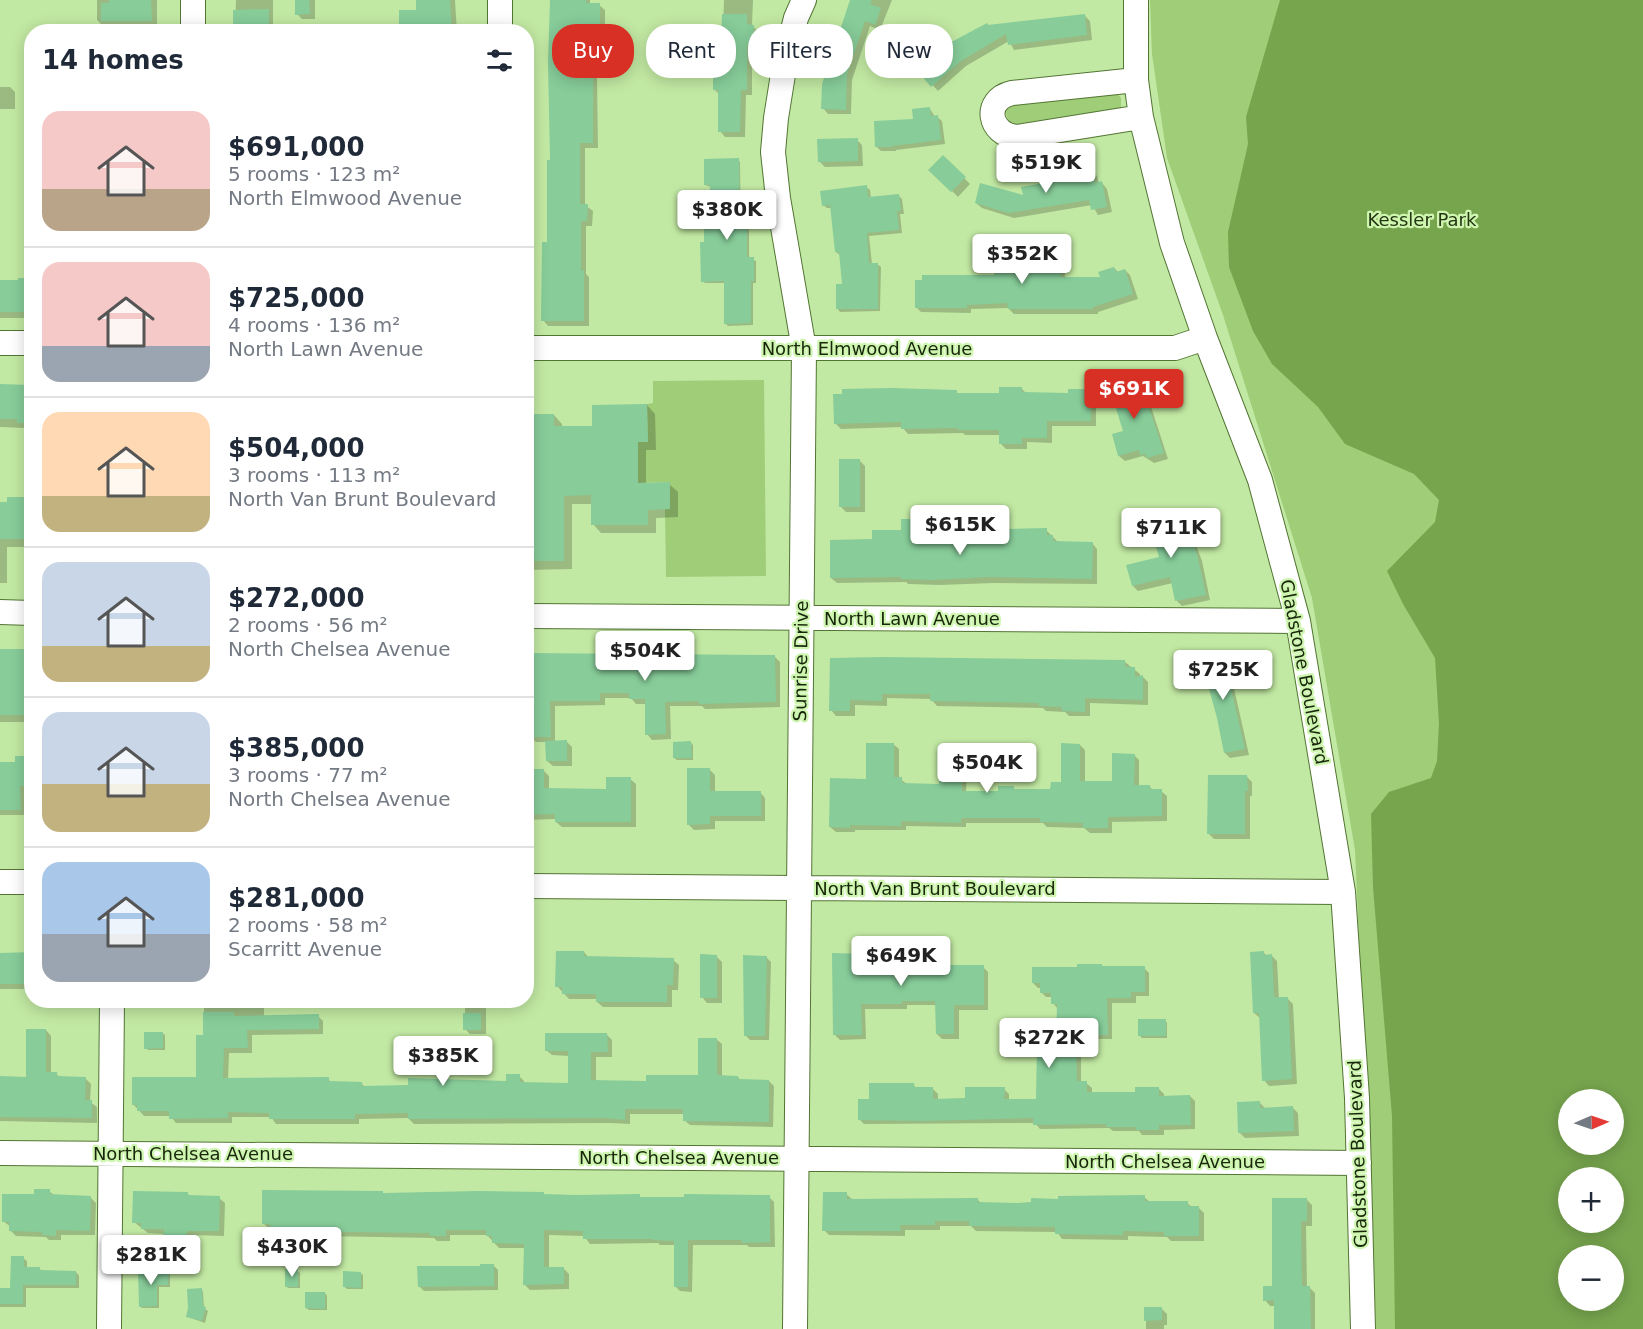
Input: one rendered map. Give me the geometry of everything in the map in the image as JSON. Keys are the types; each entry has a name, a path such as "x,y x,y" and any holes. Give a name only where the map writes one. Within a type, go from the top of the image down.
{"street":[{"path":"193,24 194,0"},
{"path":"500,0 500,24"},
{"name":"Sunrise Drive","path":"795,1329 804,349 778,198 773,152 785,62 796,18 804,0"},
{"name":"Gladstone Boulevard","path":"1136,0 1136,80 1141,117 1172,243 1205,338 1260,480 1298,621 1343,892 1354,1035 1363,1329"},
{"path":"1136,80 1001,96 996,101 994,124 1008,136 1017,137 1141,117"},
{"name":"North Elmwood Avenue","path":"534,348 1175,348 1205,338"},
{"path":"0,343 24,344"},
{"path":"0,612 24,613"},
{"name":"North Lawn Avenue","path":"534,616 1298,621"},
{"path":"0,882 24,882"},
{"name":"North Van Brunt Boulevard","path":"534,885 1343,892"},
{"path":"110,1329 112,1008"},
{"name":"North Chelsea Avenue","path":"0,1152 1359,1163"}],"green space":[{"name":"Kessler Park","path":"1150,0 1643,0 1643,1329 1376,1329 1355,850 1312,598 1223,315 1167,158 1152,54"},
{"name":"Kessler Park","path":"1280,0 1643,0 1643,1329 1395,1329 1392,1116 1373,887 1371,814 1389,792 1431,778 1437,761 1439,723 1435,658 1403,604 1387,571 1435,522 1439,500 1414,474 1345,444 1318,407 1272,364 1253,331 1229,267 1228,232 1248,144 1246,117"},
{"path":"1116,92 1121,98 1121,108 1016,128 1007,116 1010,101"},
{"path":"764,380 766,576 666,577 665,509 670,509 669,482 638,483 638,442 648,442 647,404 653,403 653,381"}],"building":[{"path":"109,0 151,0 152,21 101,21 101,3 109,3"},
{"path":"295,0 309,0 310,14 295,15"},
{"path":"416,0 450,0 452,24 399,24 399,10 416,10"},
{"path":"550,0 586,0 586,3 600,3 600,24 552,24 552,78 593,78 593,143 580,143 580,204 588,204 587,221 581,221 584,321 541,321 542,242 547,242 547,160 550,160 548,62"},
{"path":"850,0 872,0 870,4 881,8 875,24 865,21 853,56 853,24 842,24"},
{"path":"269,9 269,24 233,24 233,10"},
{"path":"722,14 747,14 747,90 741,90 740,132 718,132 718,90 713,90 713,78 736,78 736,24 722,24"},
{"path":"1085,14 1087,35 1008,45 1006,34 953,68 953,41 987,23 988,25"},
{"path":"824,78 847,78 846,110 821,109"},
{"path":"924,78 941,78 931,87"},
{"path":"930,107 931,116 938,115 941,140 875,147 874,121 913,119 912,109"},
{"path":"858,138 858,161 818,162 817,139"},
{"path":"943,155 966,177 951,192 928,170"},
{"path":"739,158 740,224 747,224 747,257 754,257 754,281 751,281 751,323 724,324 724,281 701,282 700,242 704,242 704,224 710,224 710,185 704,185 704,159"},
{"path":"1092,169 1095,183 1102,181 1107,207 1091,210 1089,200 1008,213 975,203 980,183 1023,195 1021,187 1068,179 1067,174"},
{"path":"867,185 868,197 899,194 901,211 897,211 899,230 867,233 869,263 878,263 878,309 836,309 836,284 842,284 839,252 835,252 830,205 822,206 820,191"},
{"path":"1012,234 1012,270 1045,270 1044,237 1060,237 1061,277 1100,277 1098,272 1114,267 1116,272 1125,269 1133,294 1093,307 1093,309 1008,309 1007,303 967,305 967,308 915,308 915,280 922,280 922,275 994,275 993,235"},
{"path":"18,278 24,278 24,312 0,312 0,280 18,280"},
{"path":"1138,374 1164,453 1147,458 1145,454 1140,455 1139,450 1118,456 1112,434 1123,431 1110,389 1112,389 1111,383"},
{"path":"0,384 24,385 24,423 17,423 17,419 0,419"},
{"path":"999,387 1022,387 1022,392 1068,393 1068,389 1091,389 1091,421 1047,421 1047,438 1022,438 1022,444 999,444 999,430 901,429 901,422 834,424 833,394 842,394 842,389 891,388 957,390 957,393 999,393"},
{"path":"647,404 648,442 638,442 638,483 670,482 670,509 648,510 648,525 591,525 591,495 564,496 564,561 534,561 534,414 554,414 554,426 592,426 592,405"},
{"path":"839,459 860,459 860,507 839,507"},
{"path":"7,497 24,497 24,539 0,539 0,502 7,502"},
{"path":"1165,508 1171,526 1185,521 1197,554 1206,595 1175,601 1170,577 1132,586 1126,565 1159,557 1146,514"},
{"path":"901,519 921,519 921,538 992,537 992,533 1001,533 1001,529 1047,528 1047,535 1053,535 1053,541 1093,542 1092,579 830,578 830,540 872,539 872,530 901,530"},
{"path":"0,649 24,649 24,715 0,715"},
{"path":"1222,650 1245,749 1224,753 1200,656"},
{"path":"534,653 775,655 776,702 699,704 699,701 665,702 666,734 645,735 645,699 629,699 629,693 600,693 600,701 550,701 551,737 534,737"},
{"path":"830,658 1125,660 1125,667 1135,667 1135,677 1143,675 1143,700 1085,698 1085,712 1062,711 1062,707 1039,706 1039,703 930,701 930,694 882,694 882,701 850,700 850,711 829,711"},
{"path":"567,740 567,761 546,761 545,741"},
{"path":"691,741 692,758 673,758 673,742"},
{"path":"866,743 894,743 894,777 902,777 902,783 939,784 939,744 966,744 966,763 962,763 962,791 998,791 998,786 1014,786 1014,789 1050,789 1051,782 1061,782 1061,743 1080,744 1080,781 1112,781 1112,753 1135,754 1134,785 1150,785 1150,789 1162,789 1162,816 1108,817 1108,828 1083,828 1083,823 1040,822 1040,818 961,818 961,823 901,821 901,826 829,827 830,778 866,779"},
{"path":"1011,744 1028,744 1028,759 1011,759"},
{"path":"15,756 24,756 24,786 20,786 21,810 0,810 0,762 15,762"},
{"path":"687,768 710,768 710,791 761,791 761,816 710,816 710,824 687,825"},
{"path":"534,769 544,769 544,788 606,789 606,777 631,777 631,822 555,822 555,814 534,815"},
{"path":"1208,775 1247,775 1245,834 1207,834"},
{"path":"556,951 584,951 584,956 674,958 673,985 667,985 667,1002 596,1002 596,994 562,994 562,987 555,987"},
{"path":"1264,951 1264,955 1272,954 1274,997 1288,997 1292,1079 1262,1081 1259,1013 1253,1013 1250,952"},
{"path":"24,952 24,984 0,984 0,953"},
{"path":"832,953 942,956 942,965 984,965 984,1005 954,1005 954,1034 936,1034 935,1001 861,1004 862,1035 833,1035"},
{"path":"700,954 717,955 717,998 700,998"},
{"path":"743,955 767,956 765,1036 744,1036"},
{"path":"1077,964 1145,966 1145,992 1131,992 1131,998 1107,998 1108,1035 1076,1035 1077,1081 1087,1081 1087,1092 1135,1092 1135,1087 1159,1087 1159,1096 1190,1095 1191,1125 1159,1125 1159,1130 1136,1130 1136,1127 1106,1127 1106,1124 1033,1125 1033,1118 858,1120 858,1099 869,1099 869,1083 914,1083 914,1087 933,1087 933,1099 965,1098 965,1087 1005,1087 1004,1099 1036,1099 1037,1044 1056,1044 1057,1004 1051,1004 1051,993 1040,993 1040,983 1032,983 1032,967 1077,967"},
{"path":"203,1012 234,1012 234,1016 319,1014 319,1029 247,1030 248,1048 224,1048 223,1078 329,1077 329,1081 362,1082 362,1086 408,1085 408,1078 506,1081 506,1074 520,1074 520,1082 568,1083 568,1051 545,1051 545,1033 607,1033 608,1052 591,1052 591,1080 646,1081 646,1075 698,1075 698,1038 717,1038 717,1075 738,1076 738,1079 769,1080 769,1122 683,1121 683,1109 625,1109 625,1120 604,1118 408,1119 408,1113 355,1114 355,1119 269,1119 269,1113 228,1112 228,1118 169,1119 169,1111 137,1111 137,1105 132,1105 132,1077 196,1077 196,1035 203,1035"},
{"path":"463,1013 481,1013 481,1030 463,1030"},
{"path":"1138,1019 1166,1019 1166,1036 1138,1036"},
{"path":"26,1029 46,1029 46,1072 57,1072 57,1076 86,1077 85,1100 92,1100 92,1118 0,1117 0,1076 26,1077"},
{"path":"144,1032 163,1032 163,1048 144,1049"},
{"path":"1260,1101 1260,1108 1293,1106 1294,1131 1238,1133 1237,1102"},
{"path":"34,1189 50,1189 50,1194 91,1196 90,1231 56,1230 56,1236 42,1235 42,1232 9,1231 9,1222 2,1222 2,1194 34,1194"},
{"path":"262,1190 383,1191 383,1193 544,1192 544,1194 577,1195 640,1194 640,1197 684,1197 684,1194 770,1195 770,1242 688,1240 688,1287 674,1287 674,1241 583,1239 583,1231 544,1230 544,1267 564,1267 564,1284 523,1285 524,1244 492,1243 492,1236 486,1236 486,1230 446,1230 446,1236 430,1236 430,1233 315,1232 315,1236 293,1236 293,1231 270,1230 270,1224 262,1224"},
{"path":"133,1191 188,1192 188,1195 220,1196 219,1231 187,1231 186,1239 163,1239 164,1229 141,1229 141,1223 132,1223"},
{"path":"823,1192 847,1192 847,1199 978,1198 978,1202 1018,1203 1031,1202 1031,1198 1058,1199 1058,1196 1145,1195 1145,1201 1188,1201 1188,1206 1199,1206 1199,1236 1164,1236 1164,1232 1123,1231 1123,1235 1055,1234 1055,1227 969,1226 969,1221 935,1221 935,1225 900,1225 901,1231 822,1231"},
{"path":"1272,1198 1307,1198 1307,1221 1301,1221 1302,1286 1310,1286 1311,1329 1274,1329 1274,1300 1263,1301 1263,1286 1272,1286"},
{"path":"11,1256 24,1256 24,1267 76,1271 76,1285 23,1285 23,1304 0,1304 0,1288 10,1288"},
{"path":"480,1264 494,1264 494,1286 418,1287 417,1266 480,1266"},
{"path":"285,1269 298,1269 298,1287 285,1287"},
{"path":"138,1270 169,1270 168,1285 157,1285 157,1306 139,1307"},
{"path":"343,1271 361,1272 361,1288 343,1287"},
{"path":"202,1288 203,1306 206,1307 202,1321 186,1317 187,1289"},
{"path":"305,1292 325,1292 325,1309 305,1308"},
{"path":"1144,1307 1162,1307 1162,1320 1144,1321"}]}
